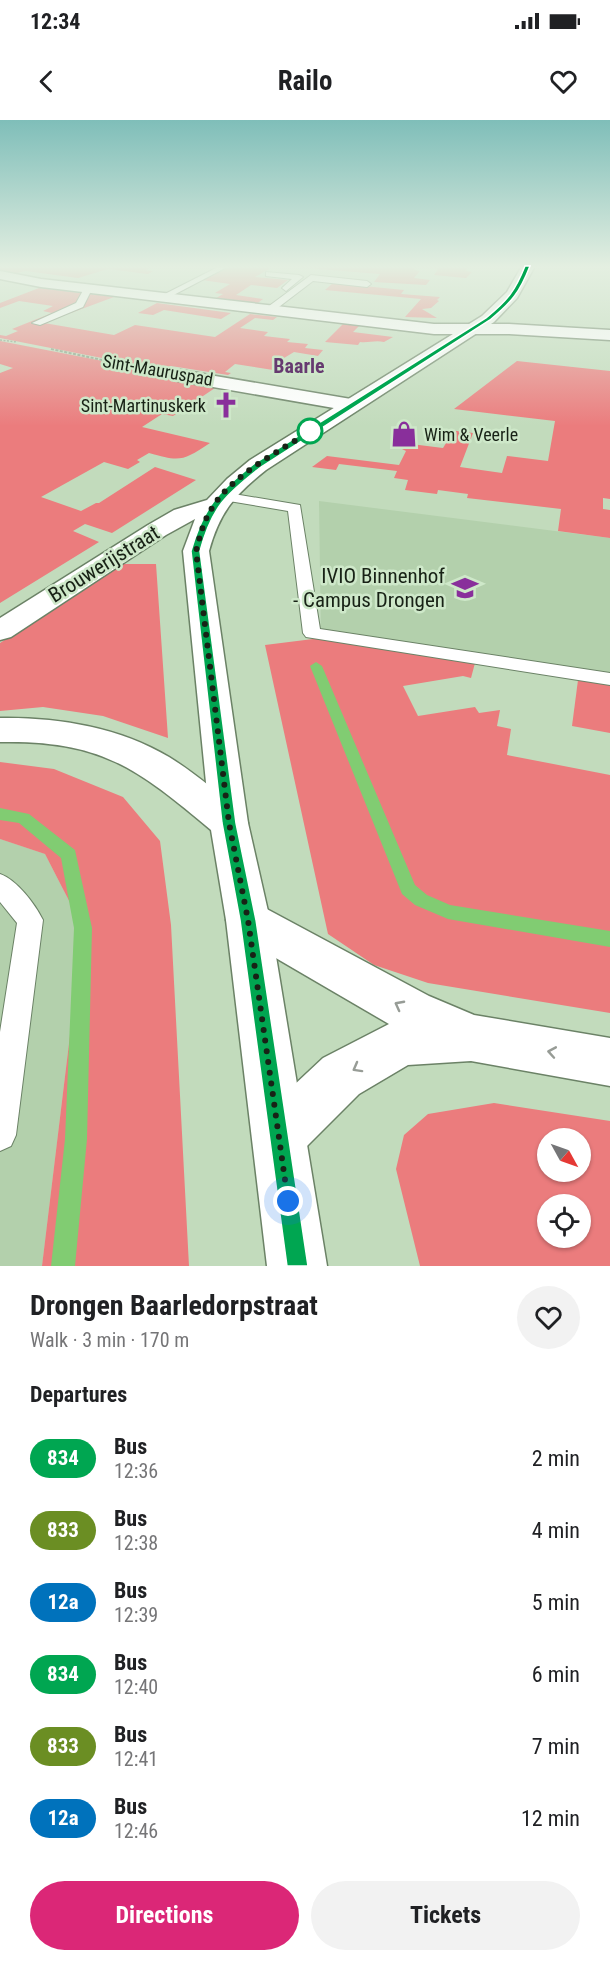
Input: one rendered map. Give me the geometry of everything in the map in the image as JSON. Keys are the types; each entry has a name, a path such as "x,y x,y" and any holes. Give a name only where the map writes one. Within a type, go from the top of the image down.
{"main road":[{"path":"348,319 434,329 610,334"},
{"path":"297,1266 248,920 229,823 196,551 203,525 217,501 258,465 486,319"},
{"name":"Sint-Mauruspad","path":"180,376 351,405"},
{"name":"Brouwerijstraat","path":"0,631 183,515 217,501"},
{"path":"0,730 28,729 78,735 133,753 172,778 229,823"},
{"path":"248,920 393,1002 471,1038"},
{"path":"280,1135 341,1076 402,1042 471,1038 610,1062"}],"lane":[{"path":"37,323 45,319"},
{"path":"217,501 295,508 312,633 610,679"},
{"path":"0,884 30,920 0,1135"}],"path":[{"path":"0,340 22,343"},
{"name":"Sint-Mauruspad","path":"50,349 180,376"}],"shaded area":[{"path":"36,319 53,319 44,323 114,335 135,325 215,337 242,319 253,319 240,328 268,332 264,336 290,339 287,342 308,344 305,348 323,350 318,356 294,352 274,364 303,370 300,372 307,373 305,375 235,364 225,372 231,373 228,375 171,366 163,370 0,338 0,335 6,336 18,331 12,329"},
{"path":"343,324 359,326 353,332 393,337 384,342 360,342 358,345 325,342"},
{"path":"0,341 221,384 173,416 162,414 142,427 210,443 201,449 175,459 149,453 128,469 104,462 41,497 81,511 99,503 155,467 196,480 112,533 85,524 73,531 99,542 0,603 0,373 13,368 0,364"},
{"path":"517,361 610,371 610,499 603,498 603,509 610,510 610,538 558,531 561,509 467,498 468,494 438,490 437,494 405,490 408,480 394,478 397,471 339,464 336,470 312,467 327,456 399,465 406,451 400,448 403,443 443,448 453,432 441,429 473,433 460,467 502,473 507,456 548,461 555,421 454,409"},
{"name":"IVIO Binnenhof - Campus Drongen","path":"319,501 610,538 610,685 321,638"},
{"path":"121,564 156,564 168,738 103,716 43,707 0,711 0,643"},
{"path":"321,638 475,663 471,678 463,676 403,686 418,716 475,707 479,713 500,710 497,726 511,729 507,755 610,775 610,1013 428,983 374,965 328,934 265,645"},
{"path":"578,680 610,685 610,733 572,726"},
{"path":"0,762 54,769 123,797 160,841 171,925 189,1266 42,1266 83,928 45,854 0,839"},
{"path":"0,839 45,854 83,928 42,1266 0,1266"},
{"path":"494,1103 610,1121 610,1266 420,1266 396,1169 404,1135 428,1114"}],"waterway":[{"path":"316,666 408,889 421,900 448,912 610,939"},
{"path":"0,814 23,818 69,855 83,928 76,1139 63,1266"}],"bus line":[{"name":"834","path":"297,1266 248,920 229,823 196,551 203,525 213,506 234,483 258,465 487,319"}],"place":[{"name":"Sint-Martinuskerk","path":"226,405"},
{"name":"Wim & Veerle","path":"404,434"},
{"name":"IVIO Binnenhof - Campus Drongen","path":"465,588"}],"district":[{"name":"Baarle","path":"299,366"}],"route":[{"path":"288,1201 248,920 229,823 196,551 203,525 213,506 234,483 314,429 310,431"}]}
